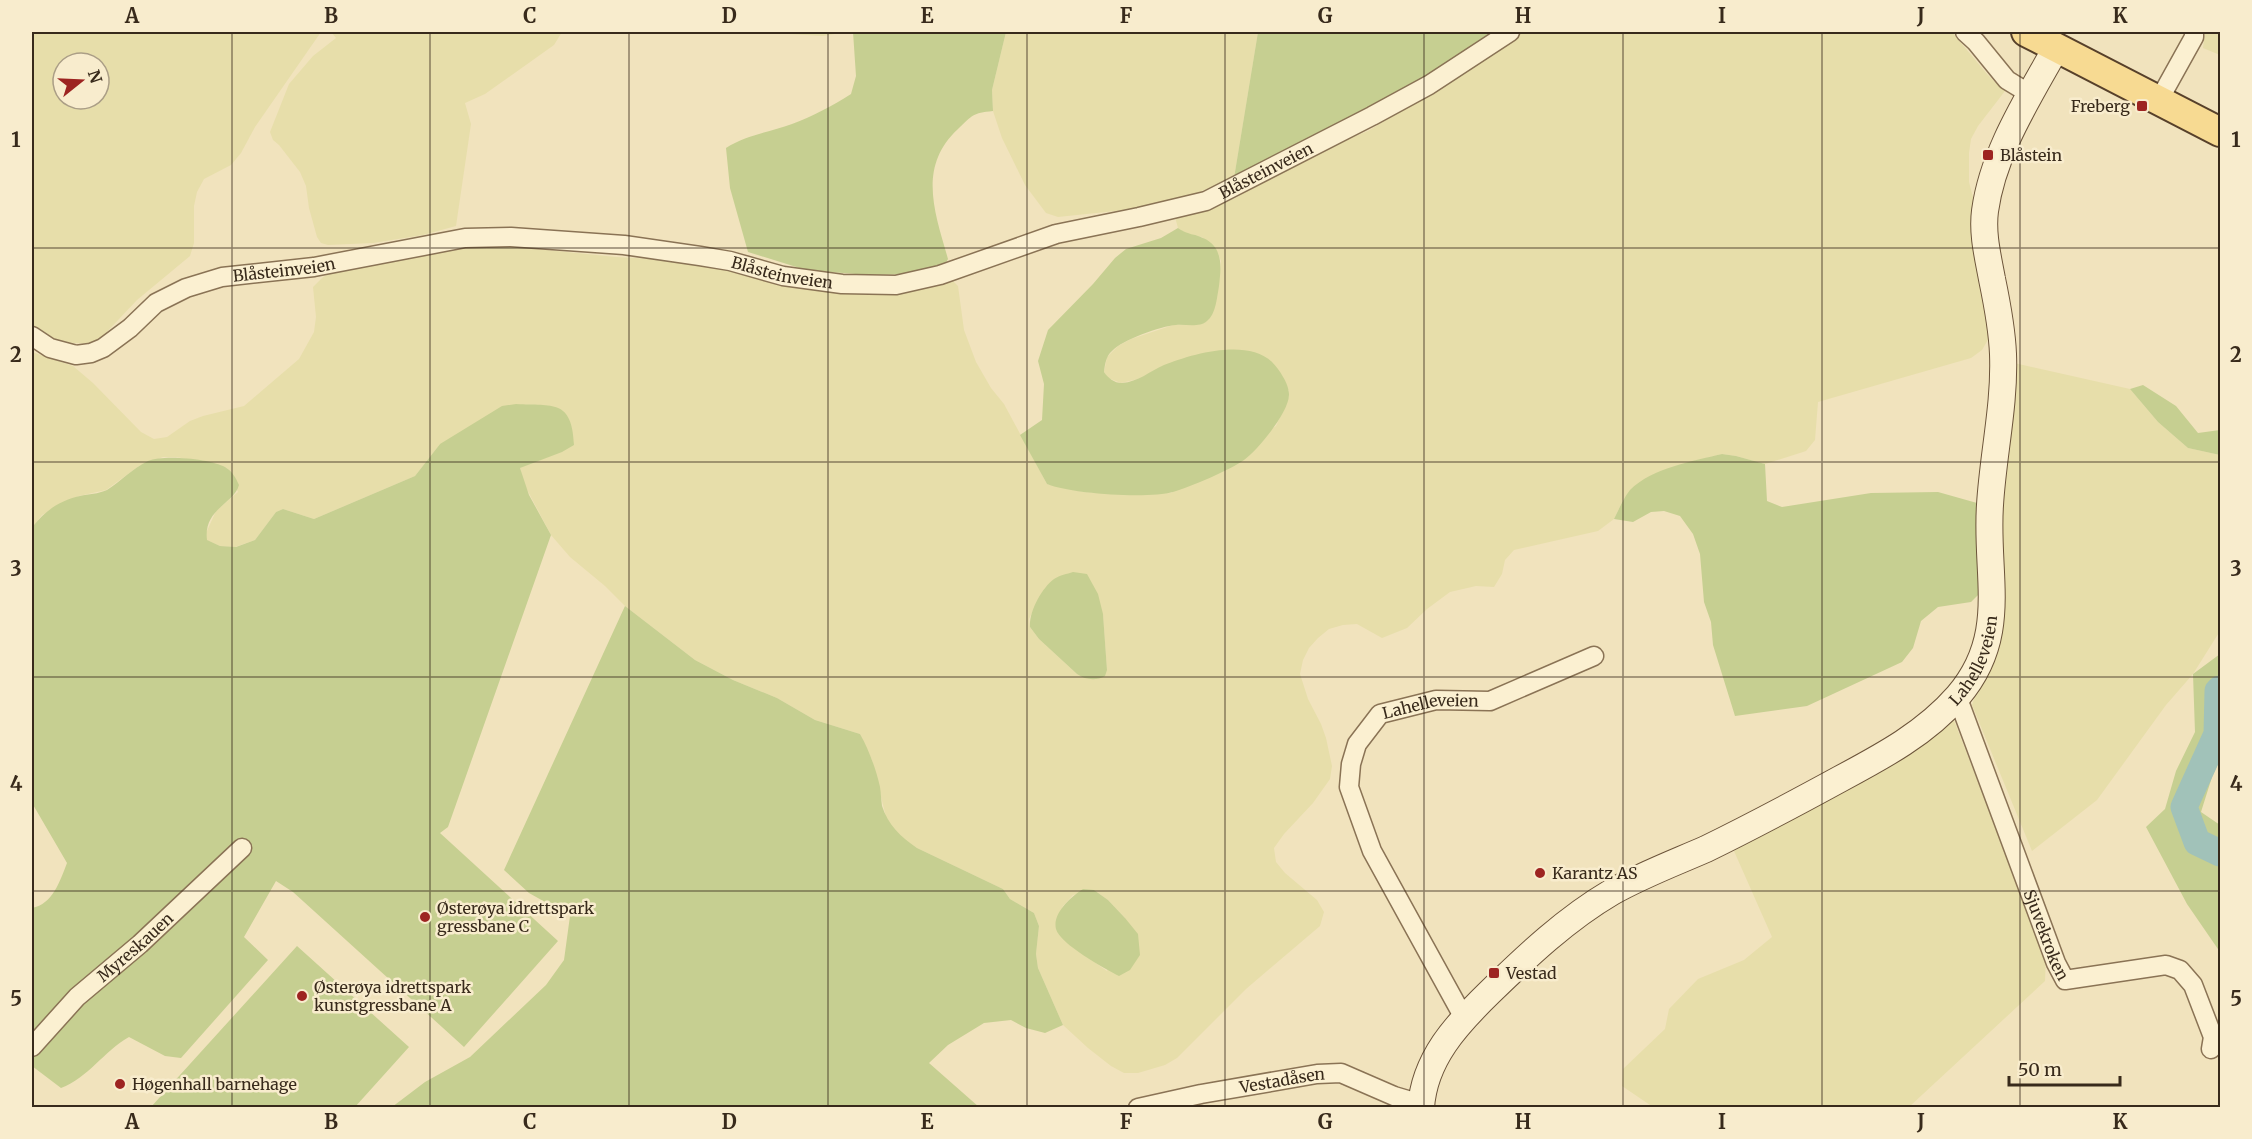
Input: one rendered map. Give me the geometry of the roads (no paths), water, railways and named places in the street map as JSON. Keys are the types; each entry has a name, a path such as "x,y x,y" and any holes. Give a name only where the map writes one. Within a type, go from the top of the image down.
{"main road":[{"path":"2026,32 2220,132"}],"street":[{"name":"Blåsteinveien","path":"32,336 50,348 76,355 91,353 103,348 130,328 156,303 186,288 222,278 314,267 465,238 511,237 624,245 720,259 783,276 830,283 896,285 940,275 1056,234 1206,201 1430,85 1510,32"},
{"path":"1965,32 2007,80 2031,94"},
{"path":"2159,100 2194,37 2194,32"},
{"name":"Lahelleveien","path":"1421,1106 1423,1088 1434,1060 1449,1036 1464,1018 1549,937 1613,891 1759,823 1869,764 1915,736 1937,718 1973,676 1989,635 1993,612 1990,503 2003,394 2003,351 1985,242 1984,216 1989,184 2005,143 2056,48"},
{"name":"Lahelleveien","path":"1464,1018 1372,851 1349,787 1351,764 1358,744 1380,714 1436,700 1490,701 1594,656"},
{"name":"Sjuvekroken","path":"1958,696 2056,963 2065,980 2166,965 2180,970 2193,985 2213,1037 2211,1049"},
{"name":"Myreskauen","path":"32,1047 77,997 140,944 242,848"},
{"name":"Vestadåsen","path":"1138,1107 1317,1074 1341,1073 1421,1106"}],"waterway":[{"path":"2220,689 2218,691 2217,734 2184,807 2197,842 2220,853"}],"place":[{"name":"Freberg","path":"2142,106"},
{"name":"Blåstein","path":"1988,155"},
{"name":"Karantz AS","path":"1540,873"},
{"name":"Østerøya idrettspark gressbane C","path":"425,917"},
{"name":"Vestad","path":"1494,973"},
{"name":"Østerøya idrettspark kunstgressbane A","path":"302,996"},
{"name":"Høgenhall barnehage","path":"120,1084"}]}
